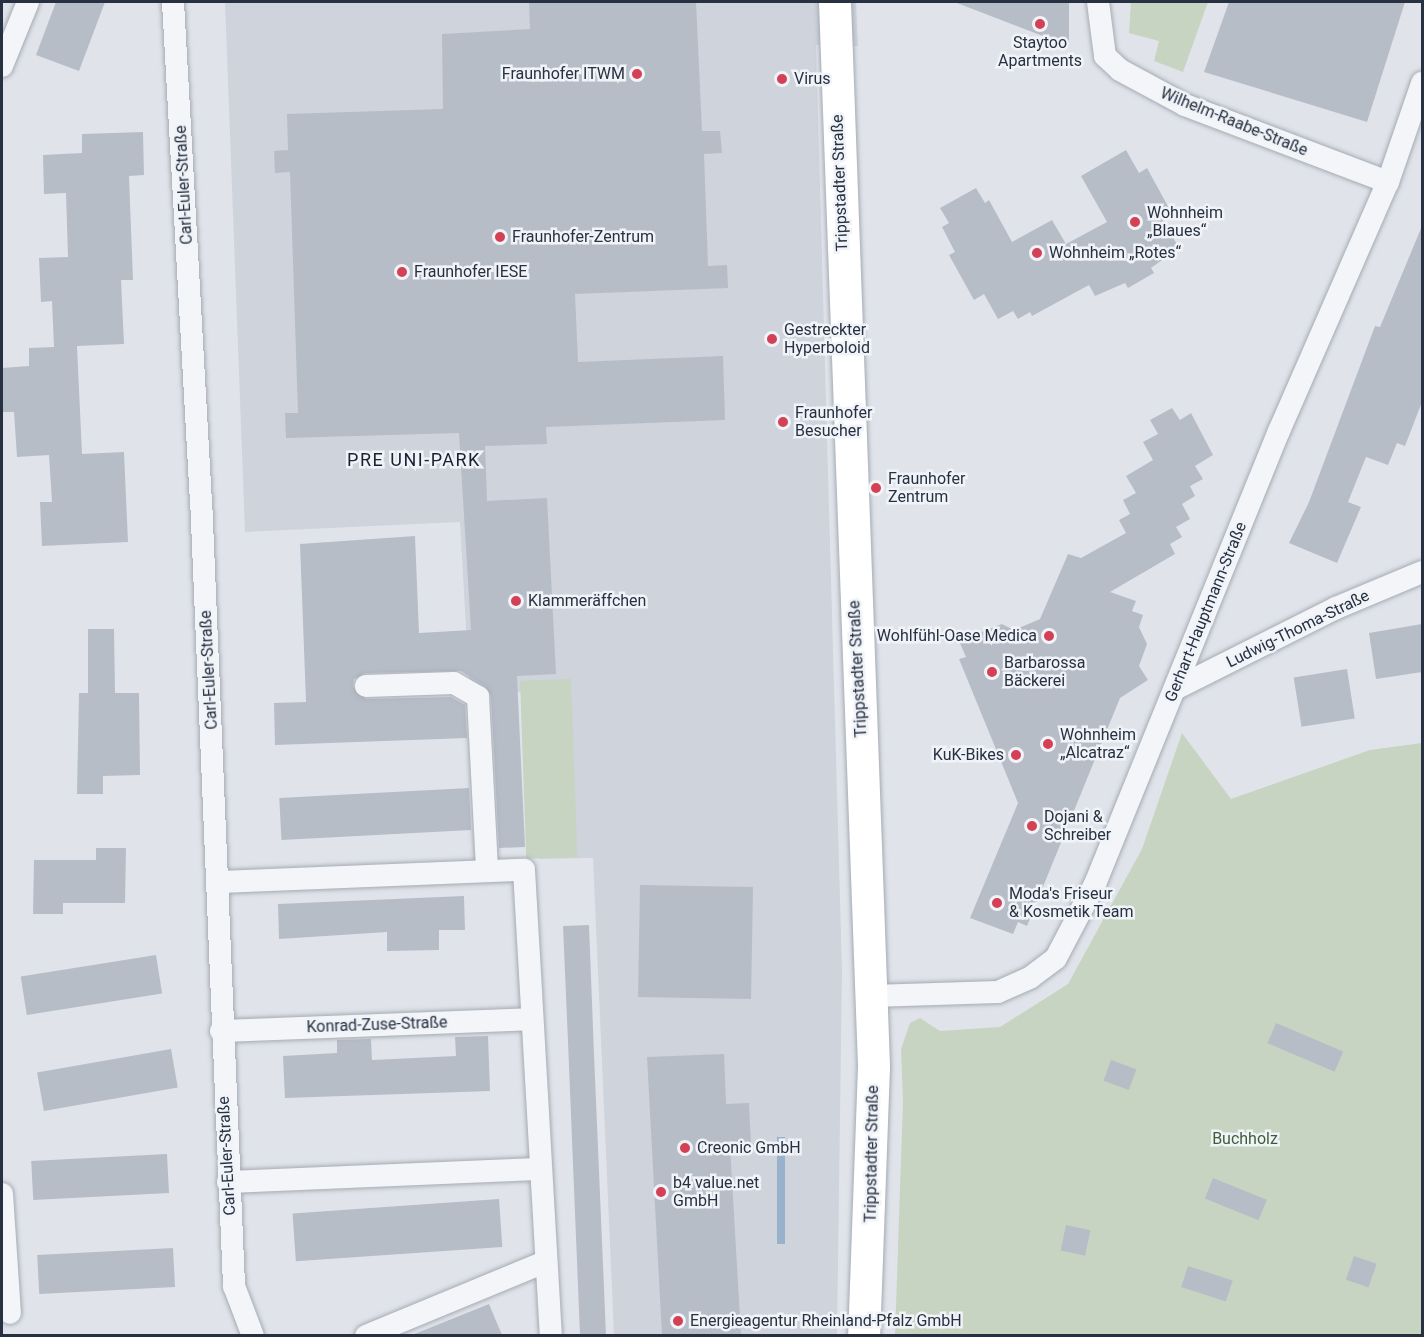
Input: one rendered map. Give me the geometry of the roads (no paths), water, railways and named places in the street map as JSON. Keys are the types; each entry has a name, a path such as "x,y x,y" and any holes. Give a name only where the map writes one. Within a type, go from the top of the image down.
{"main road":[{"name":"Trippstadter Straße","path":"835,2 872,996 873,1178 864,1335"}],"street":[{"path":"2,66 28,2"},
{"name":"Carl-Euler-Straße","path":"173,2 219,882 221,1031 234,1286 253,1335"},
{"name":"Wilhelm-Raabe-Straße","path":"1098,2 1105,56 1120,70 1185,105 1388,182"},
{"name":"Gerhart-Hauptmann-Straße","path":"872,996 998,992 1031,977 1056,958 1095,884 1279,432 1388,182 1422,83"},
{"name":"Ludwig-Thoma-Straße","path":"1175,689 1336,608 1422,572"},
{"path":"366,686 454,683 478,698 487,871"},
{"path":"219,882 524,870 538,1169 551,1335"},
{"name":"Konrad-Zuse-Straße","path":"221,1031 532,1019"},
{"path":"228,1182 538,1169"},
{"path":"2,1194 10,1313"},
{"path":"366,1335 545,1262"}],"water":[{"path":"777,1137 785,1137 785,1244 777,1244"}],"place":[{"name":"Staytoo Apartments","path":"1040,24"},
{"name":"Fraunhofer ITWM","path":"637,74"},
{"name":"Virus","path":"782,79"},
{"name":"Wohnheim „Blaues“","path":"1135,222"},
{"name":"Fraunhofer-Zentrum","path":"500,237"},
{"name":"Wohnheim „Rotes“","path":"1037,253"},
{"name":"Fraunhofer IESE","path":"402,272"},
{"name":"Gestreckter Hyperboloid","path":"772,339"},
{"name":"Fraunhofer Besucher","path":"783,422"},
{"name":"Fraunhofer Zentrum","path":"876,488"},
{"name":"Klammeräffchen","path":"516,601"},
{"name":"Wohlfühl-Oase Medica","path":"1049,636"},
{"name":"Barbarossa Bäckerei","path":"992,672"},
{"name":"Wohnheim „Alcatraz“","path":"1048,744"},
{"name":"KuK-Bikes","path":"1016,755"},
{"name":"Dojani & Schreiber","path":"1032,826"},
{"name":"Moda's Friseur & Kosmetik Team","path":"997,903"},
{"name":"Creonic GmbH","path":"685,1148"},
{"name":"b4 value.net GmbH","path":"661,1192"},
{"name":"Energieagentur Rheinland-Pfalz GmbH","path":"678,1321"}],"district":[{"name":"PRE UNI-PARK","path":"414,460"}],"park label":[{"name":"Buchholz","path":"1245,1139"}]}
